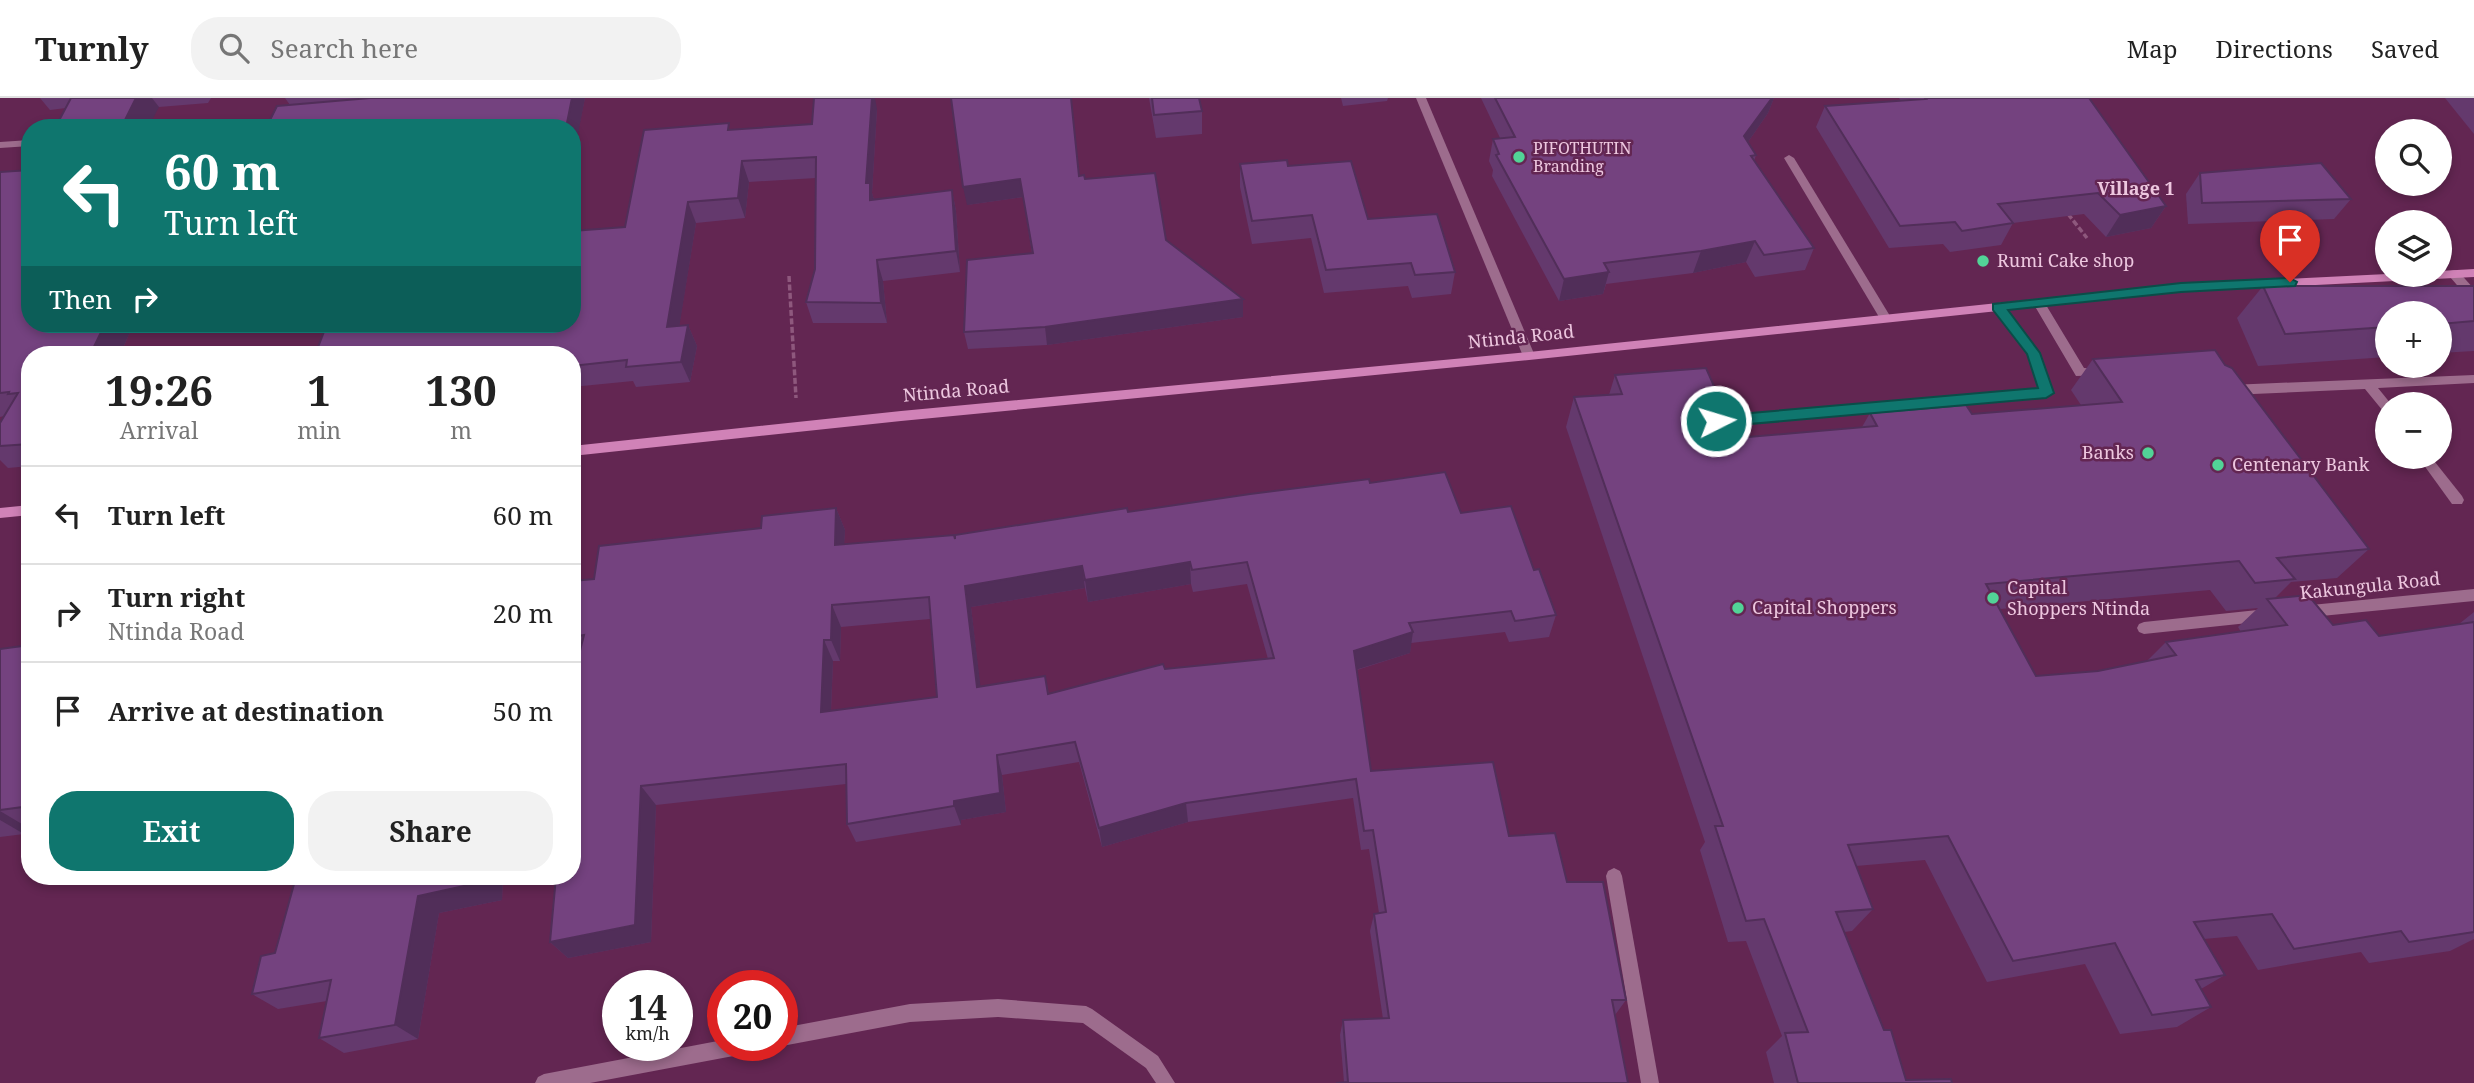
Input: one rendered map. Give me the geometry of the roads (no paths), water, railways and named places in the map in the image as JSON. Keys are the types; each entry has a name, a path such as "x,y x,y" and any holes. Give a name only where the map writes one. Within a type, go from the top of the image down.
{"main road":[{"name":"Ntinda Road","path":"581,451 2181,288 2474,273"},
{"path":"0,513 21,511"}],"street":[{"path":"1421,98 1529,356"},
{"path":"0,145 21,144"},
{"path":"1789,158 1886,318"},
{"path":"2454,274 2474,297"},
{"path":"2039,303 2080,373 2122,371"},
{"path":"1716,421 2046,393 2033,353 1998,307"},
{"path":"2219,390 2474,379"},
{"path":"2368,384 2375,393"},
{"path":"2433,469 2457,500"},
{"name":"Kakungula Road","path":"2144,628 2474,595"},
{"path":"1614,876 1650,1083"},
{"path":"798,1034 910,1013 998,1008 1086,1015 1152,1062 1166,1083"},
{"path":"544,1083 707,1052"}],"place":[{"name":"PIFOTHUTIN Branding","path":"1519,157"},
{"name":"Rumi Cake shop","path":"1983,261"},
{"name":"Banks","path":"2148,453"},
{"name":"Centenary Bank","path":"2218,465"},
{"name":"Capital Shoppers Ntinda","path":"1993,598"},
{"name":"Capital Shoppers","path":"1738,608"}],"district":[{"name":"Village 1","path":"2136,189"}]}
